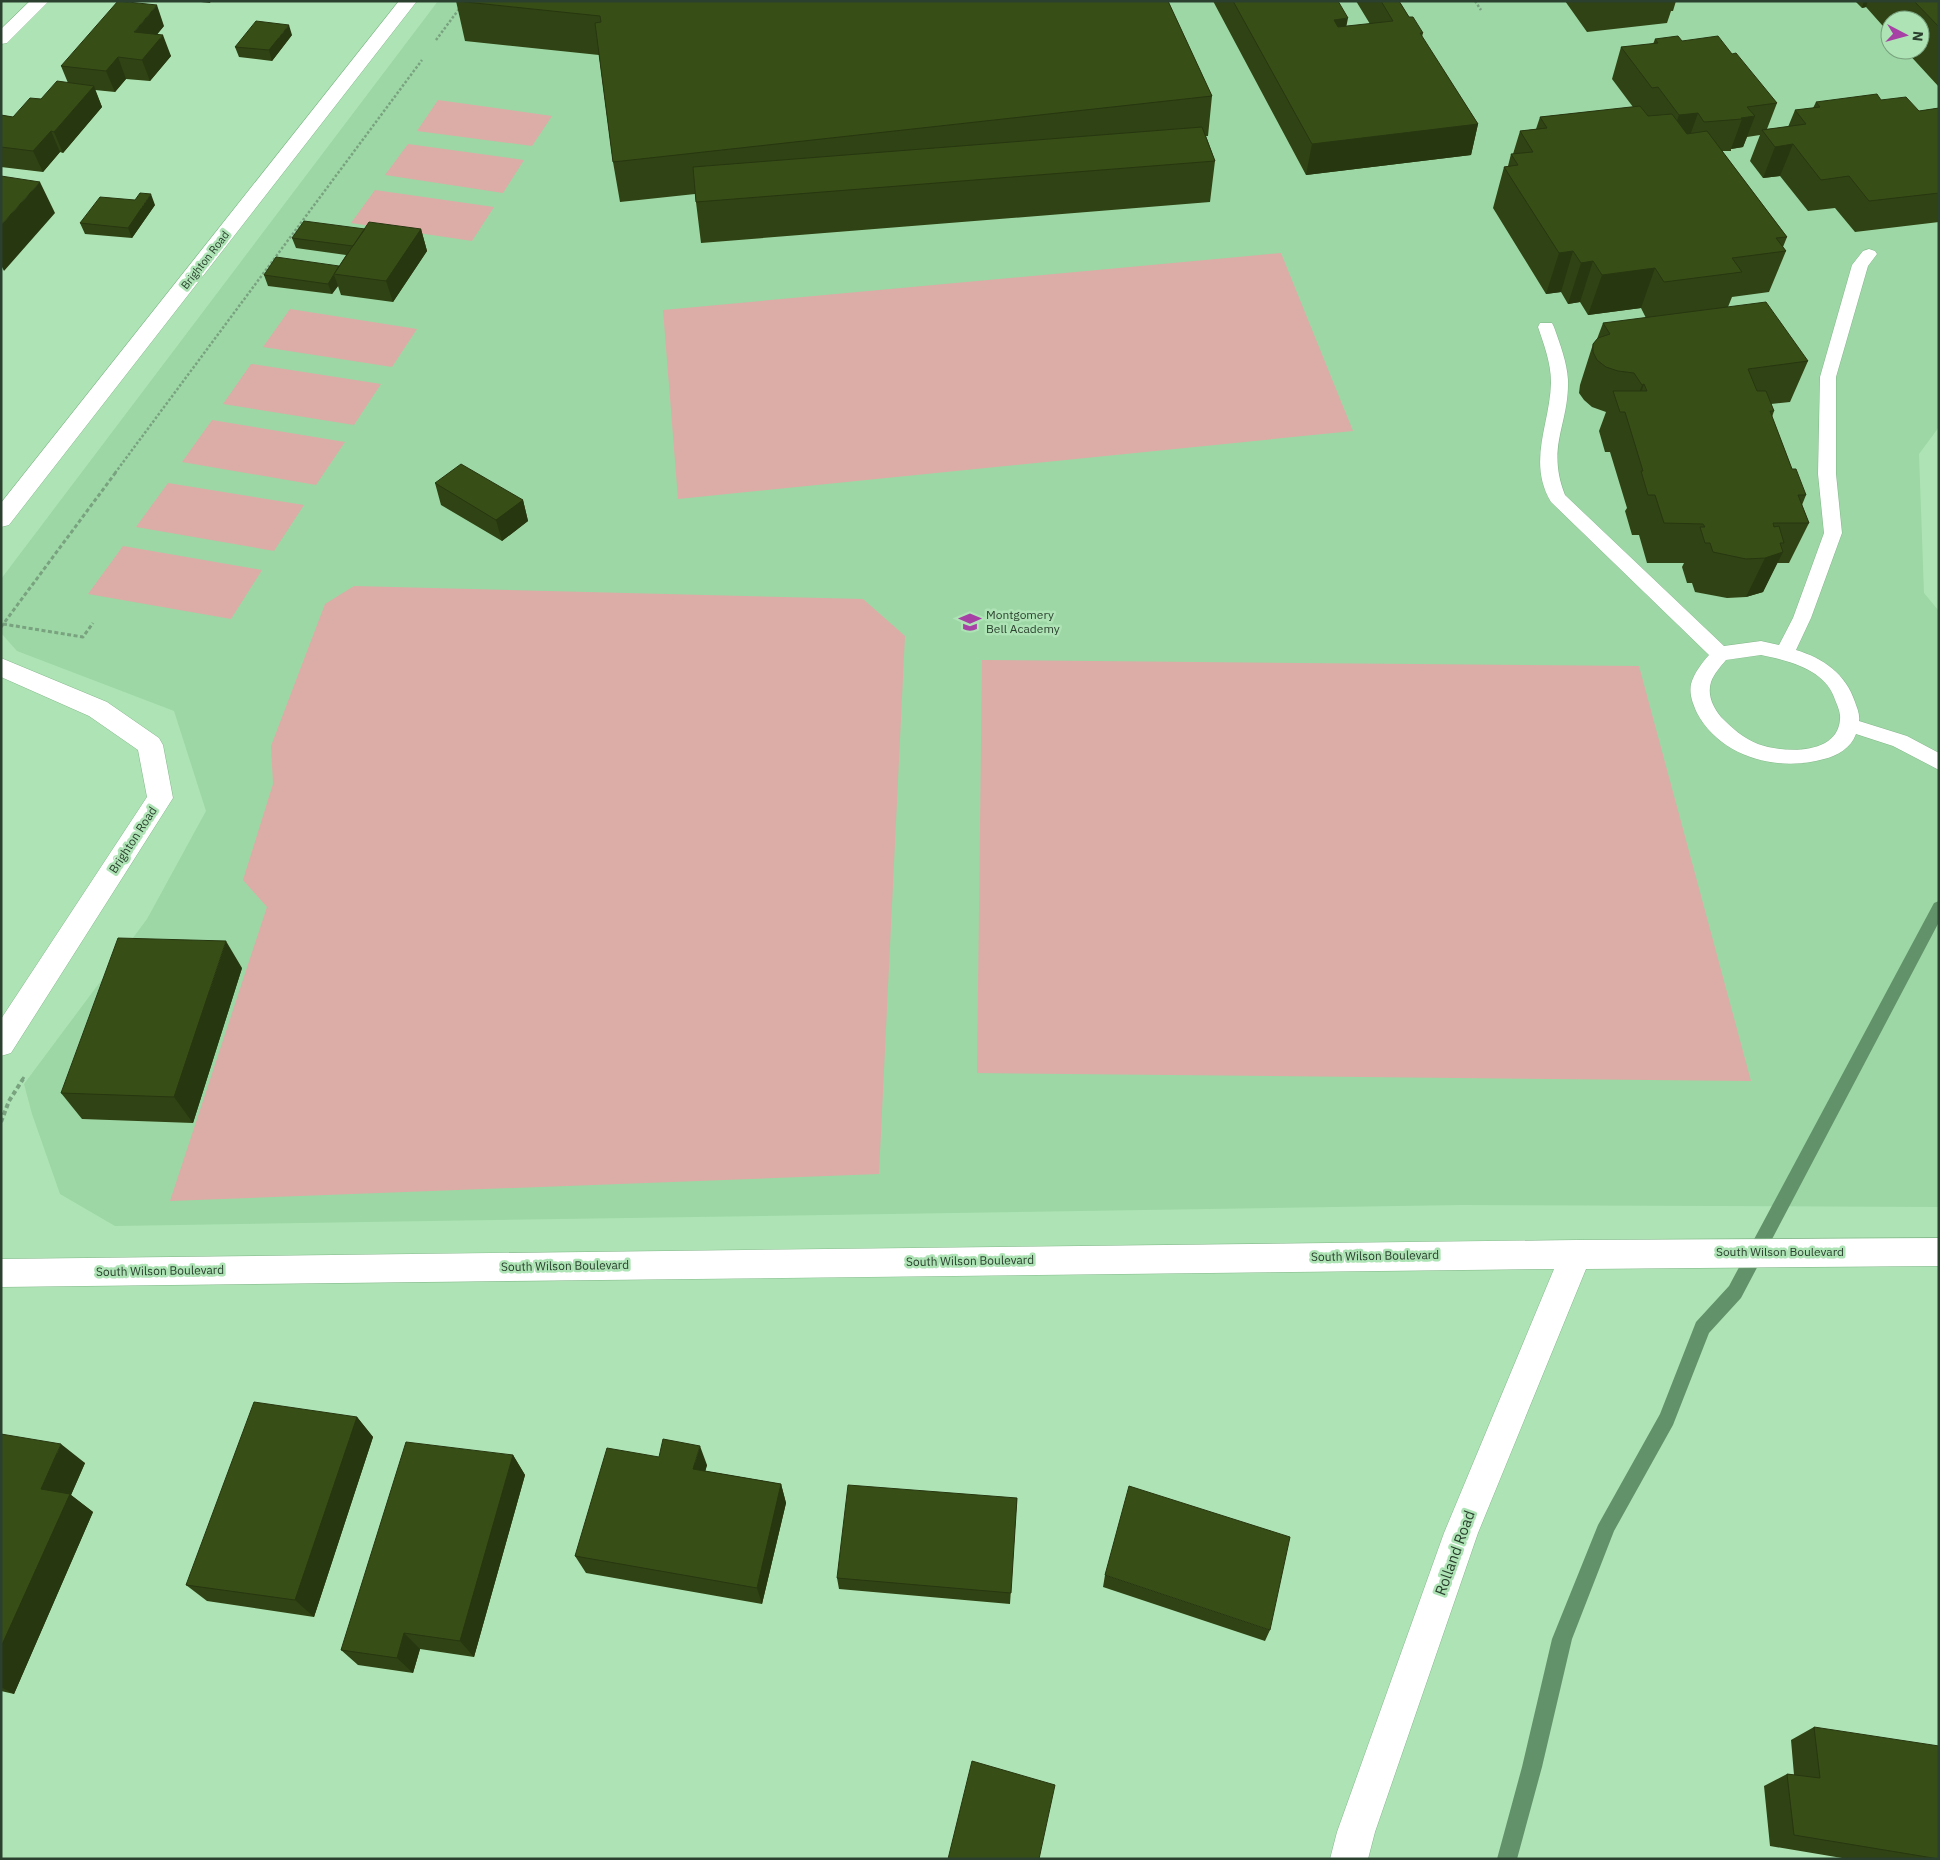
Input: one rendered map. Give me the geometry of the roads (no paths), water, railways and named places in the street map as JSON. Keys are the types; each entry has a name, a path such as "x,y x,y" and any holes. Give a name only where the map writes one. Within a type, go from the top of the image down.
{"street":[{"path":"1,39 40,1"},
{"name":"Brighton Road","path":"1,519 408,1"},
{"name":"Brighton Road","path":"1,667 98,709 150,745 160,798 1,1044"},
{"name":"South Wilson Boulevard","path":"1,1272 1576,1254 1939,1252"},
{"name":"Rolland Road","path":"1349,1859 1356,1832 1461,1533 1576,1254"}],"lane":[{"path":"1785,652 1802,618 1833,533 1827,474 1828,377 1860,265 1869,254"},
{"path":"1546,327 1557,358 1560,387 1549,434 1546,467 1557,498 1720,654"},
{"path":"1761,648 1785,652 1808,662 1828,674 1842,690 1849,707 1850,724 1842,740 1827,752 1805,758 1780,758 1754,751 1731,739 1713,723 1702,705 1699,687 1705,671 1720,654 1761,648"},
{"path":"1850,724 1900,741 1939,762"}],"waterway":[{"path":"1507,1859 1532,1767 1562,1639 1607,1525 1667,1419 1702,1328 1735,1292 1939,907"}],"place":[{"name":"Montgomery Bell Academy","path":"970,622"}]}
